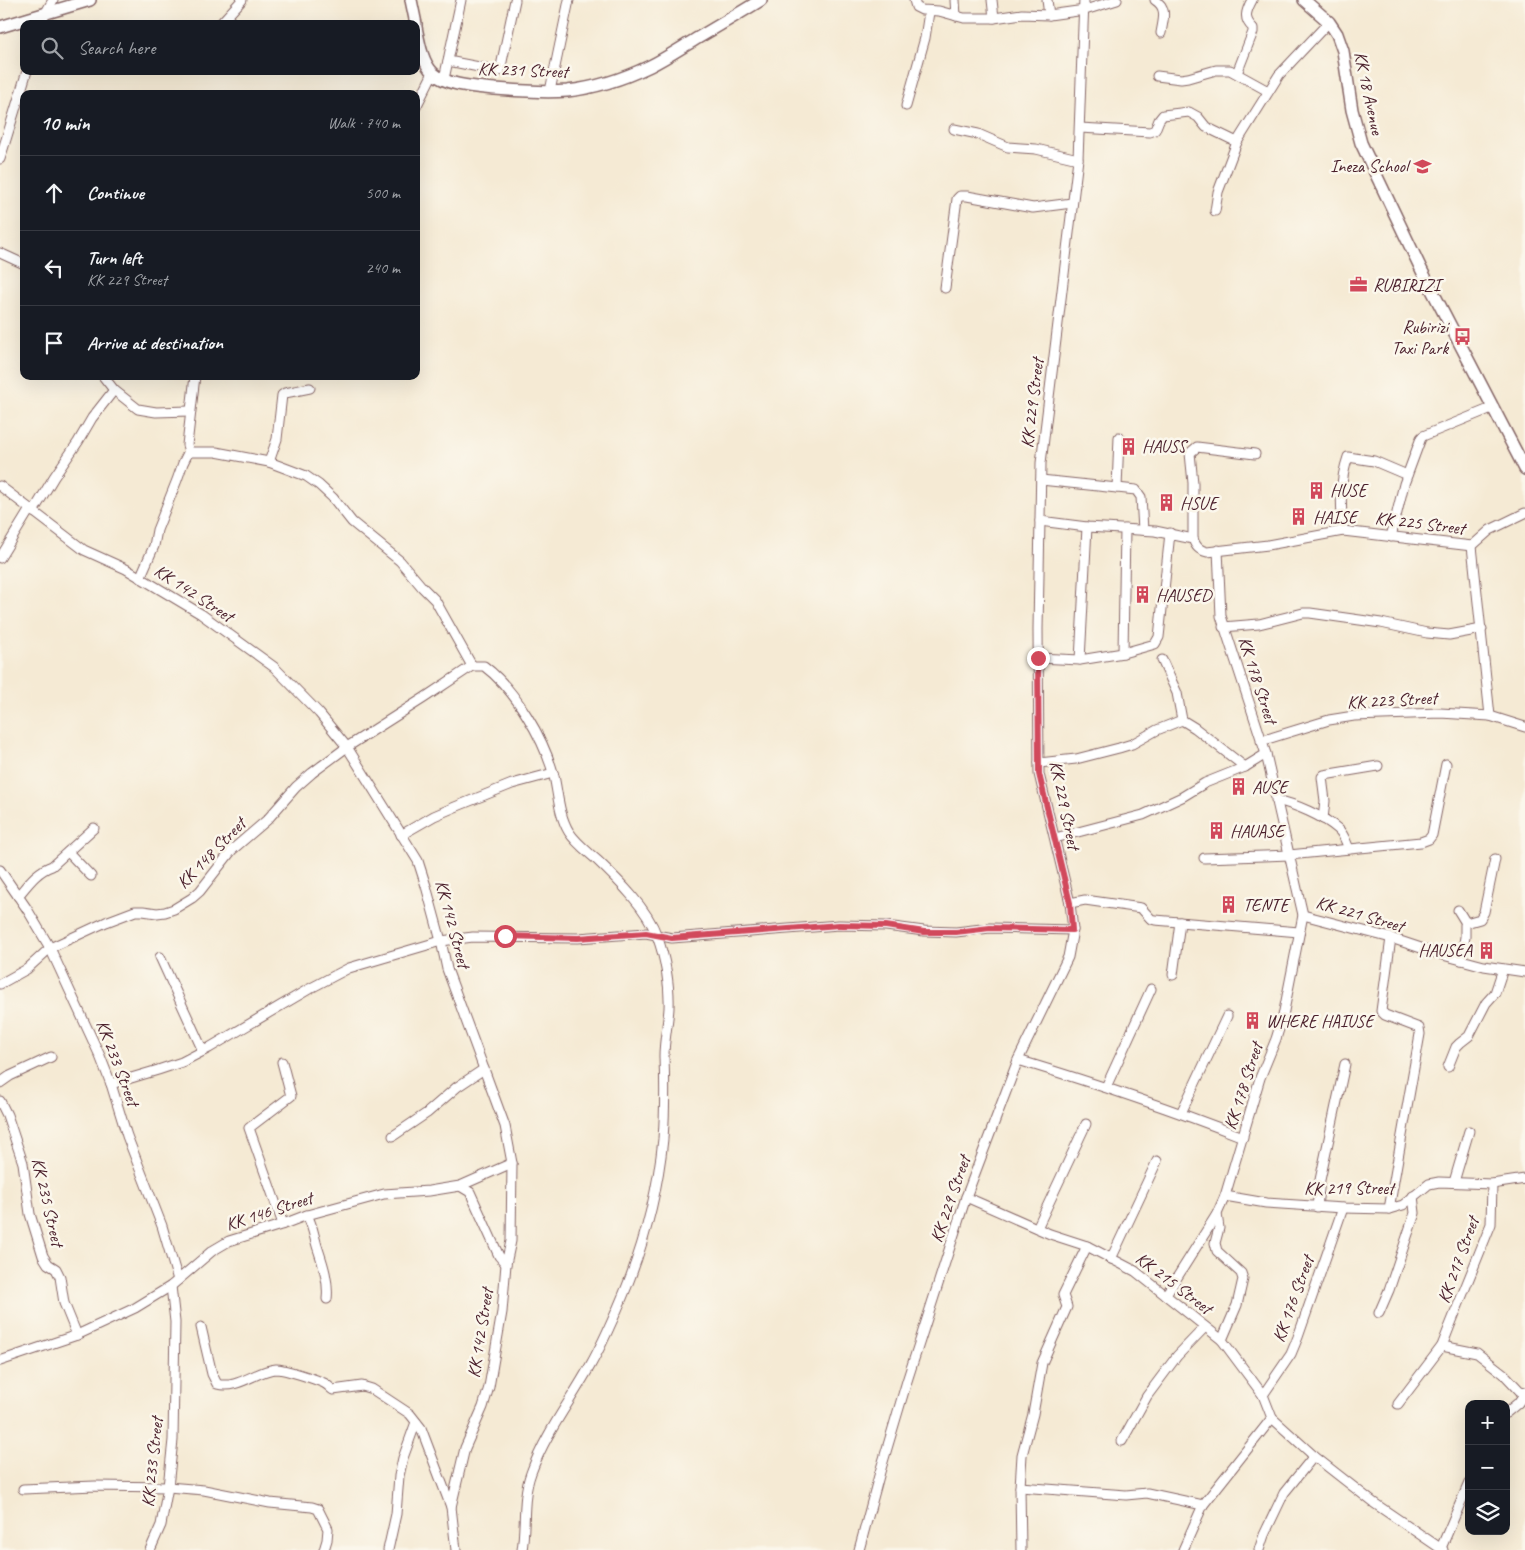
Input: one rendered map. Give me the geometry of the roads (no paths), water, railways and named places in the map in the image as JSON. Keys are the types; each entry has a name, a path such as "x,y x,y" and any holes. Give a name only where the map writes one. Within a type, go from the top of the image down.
{"main road":[{"path":"44,19 90,0"},
{"path":"411,0 415,20"},
{"name":"KK 231 Street","path":"438,76 459,85 536,92 594,86 650,66 762,0"},
{"name":"KK 18 Avenue","path":"1304,0 1329,22 1337,34 1343,51 1352,110 1361,144 1465,356 1524,462"},
{"path":"0,27 20,23"},
{"path":"420,42 423,55 438,76"}],"street":[{"path":"44,19 53,0"},
{"path":"224,20 242,0"},
{"path":"420,101 448,61 461,0"},
{"path":"448,61 500,71 515,0"},
{"path":"550,91 569,0"},
{"path":"914,0 916,7 922,10 964,18 994,18 1022,14 1048,15 1085,10 1115,0"},
{"path":"956,0 956,16"},
{"path":"992,0 994,18"},
{"path":"1047,0 1048,15"},
{"name":"KK 229 Street","path":"860,1550 901,1400 966,1198 1018,1060 1068,957 1072,930 1070,903 1056,838 1039,774 1038,658 1042,454 1078,159 1084,0"},
{"path":"1155,0 1164,9 1161,33"},
{"path":"1237,73 1253,32 1253,28 1246,19 1246,11 1252,0"},
{"path":"906,106 925,38 929,12"},
{"path":"1215,211 1218,192 1237,142 1279,75 1329,22"},
{"path":"1157,76 1182,79 1224,69 1237,73 1268,91"},
{"path":"21,90 26,75"},
{"path":"0,159 20,94"},
{"path":"1080,128 1150,132 1157,128 1159,120 1163,115 1189,112 1198,117 1206,127 1237,142"},
{"path":"954,129 978,134 1008,147 1036,150 1078,159"},
{"path":"945,288 957,199 960,196 1033,208 1072,203"},
{"path":"0,253 20,262"},
{"path":"105,380 114,390 138,409 156,412 190,411"},
{"path":"140,578 154,546 157,530 189,451 187,445 194,380"},
{"path":"270,462 277,439 282,396 285,393 310,388"},
{"path":"0,558 92,418 114,390"},
{"path":"1392,537 1407,475 1423,436 1494,407"},
{"path":"1117,488 1119,437"},
{"path":"1193,539 1193,483 1190,453 1197,447 1255,454"},
{"path":"189,451 216,452 270,462 306,476 333,498 352,522 400,561 435,600 472,666 484,666 507,688 532,724 548,758 568,831 621,884 641,908 657,934 664,962 669,1006 664,1053 662,1140 655,1187 644,1232 626,1287 590,1367 559,1416 532,1472 526,1491 522,1550"},
{"path":"1343,531 1340,496 1342,477 1348,457 1374,461 1407,475"},
{"path":"1041,480 1136,490 1141,497 1143,530"},
{"name":"KK 142 Street","path":"0,486 84,550 140,578 201,614 274,667 319,713 347,747 418,861 447,969 499,1107 505,1126 512,1163 511,1241 506,1264 502,1312 489,1387 483,1407 465,1448 451,1507 456,1550"},
{"name":"KK 225 Street","path":"1040,521 1087,527 1170,533 1193,539 1195,545 1200,550 1207,552 1268,545 1343,531 1472,546 1490,530 1525,513"},
{"path":"1080,660 1087,527"},
{"path":"1123,653 1125,529"},
{"path":"1038,658 1080,660 1123,653 1156,644 1158,641 1170,533"},
{"name":"KK 225 Street","path":"1472,546 1490,716"},
{"name":"KK 178 Street","path":"1218,550 1223,627 1242,676 1266,754 1303,914 1283,1016 1260,1078 1225,1196 1217,1214 1219,1228 1215,1244 1217,1251 1241,1273 1243,1279 1237,1305 1222,1340"},
{"name":"KK 178 Street","path":"1223,627 1259,624 1310,614 1381,623 1449,635 1482,629"},
{"path":"1162,660 1177,693 1182,720 1245,767"},
{"name":"KK 148 Street","path":"0,984 27,969 50,948 122,915 144,910 157,913 165,912 192,898 200,891 232,850 267,820 296,787 312,773 347,747 418,703 472,666"},
{"name":"KK 223 Street","path":"1261,740 1329,720 1354,716 1440,713 1490,716 1525,727"},
{"path":"1038,763 1076,759 1132,744 1157,730 1182,720"},
{"path":"1056,838 1143,815 1182,797 1205,783 1245,767 1266,754"},
{"path":"1204,858 1289,855 1429,840 1432,835 1446,764"},
{"path":"1323,819 1325,801 1322,777 1324,775 1378,766"},
{"path":"401,835 434,816 455,807 512,784 553,773"},
{"path":"1276,800 1292,804 1323,819 1338,829 1344,837 1349,850"},
{"path":"18,896 38,873 44,868 52,866 94,828"},
{"path":"68,852 91,876"},
{"path":"1466,923 1480,919 1484,912 1495,859"},
{"name":"KK 233 Street","path":"0,870 50,948 84,1021 111,1084 127,1136 162,1226 174,1283 174,1422 168,1487 161,1525 150,1550"},
{"path":"1070,903 1085,900 1142,908 1151,919 1155,920 1299,932"},
{"path":"1458,910 1466,923 1461,960"},
{"name":"KK 221 Street","path":"1303,914 1392,938 1427,951 1461,960 1525,972"},
{"path":"1173,975 1180,922"},
{"path":"111,1084 182,1062 342,971 441,941 473,937 578,938 629,934 657,934 672,938 839,925 886,926 924,932 956,932 990,928 1072,930"},
{"path":"1389,1209 1420,1034 1419,1028 1386,1015 1381,1011 1392,938"},
{"path":"160,957 203,1051"},
{"path":"1448,1067 1456,1047 1469,1036 1486,1003 1494,993 1503,968"},
{"path":"1106,1087 1151,988"},
{"path":"1181,1112 1227,1016"},
{"path":"0,1083 10,1076 51,1057"},
{"path":"1018,1060 1181,1112 1243,1137"},
{"path":"282,1062 291,1096 249,1128 283,1224"},
{"path":"1317,1206 1320,1180 1345,1064"},
{"path":"392,1136 427,1113 457,1087 484,1069"},
{"name":"KK 235 Street","path":"0,1101 7,1115 23,1163 30,1214 43,1256 48,1264 56,1269 60,1277 64,1303 77,1335"},
{"path":"1037,1228 1086,1124"},
{"path":"1454,1182 1469,1131"},
{"path":"1111,1259 1157,1161"},
{"name":"KK 146 Street","path":"0,1362 77,1335 135,1308 174,1283 212,1251 229,1240 307,1215 384,1194 429,1191 460,1186 512,1163"},
{"name":"KK 219 Street","path":"1225,1196 1266,1203 1389,1209 1403,1205 1429,1184 1439,1182 1492,1184 1525,1179"},
{"name":"KK 217 Street","path":"1398,1404 1442,1346 1491,1224 1492,1184"},
{"path":"460,1186 470,1192 499,1256 506,1264"},
{"path":"1379,1313 1389,1290 1415,1214 1413,1196"},
{"name":"KK 215 Street","path":"966,1198 1050,1234 1087,1246 1135,1270 1222,1340 1263,1394 1272,1418 1314,1456 1374,1503 1442,1549"},
{"name":"KK 176 Street","path":"1263,1394 1291,1354 1342,1208"},
{"path":"1166,1295 1217,1214"},
{"path":"307,1215 312,1224 323,1266 326,1299"},
{"path":"1020,1550 1022,1455 1042,1363 1067,1306 1063,1295 1087,1246"},
{"path":"201,1327 212,1374 217,1384 230,1385 273,1369 280,1370 323,1383 333,1390 362,1386 372,1389 410,1414 421,1428 451,1507"},
{"path":"1122,1442 1147,1396 1177,1356 1205,1327"},
{"path":"1442,1346 1477,1353 1504,1374 1520,1391 1525,1393 1510,1410"},
{"path":"1183,1550 1203,1505 1272,1418"},
{"path":"388,1550 396,1514 399,1476 403,1458 416,1422"},
{"path":"1258,1550 1284,1493 1314,1456"},
{"path":"23,1489 95,1486 168,1487 213,1492 270,1503 312,1507 318,1510 328,1529 324,1550"},
{"path":"1020,1487 1126,1495 1147,1493 1203,1505"},
{"path":"1442,1549 1466,1490"}],"place":[{"name":"Ineza School","path":"1422,166"},
{"name":"RUBIRIZI","path":"1359,285"},
{"name":"Rubirizi Taxi Park","path":"1462,337"},
{"name":"HAUSS","path":"1128,446"},
{"name":"HUSE","path":"1316,490"},
{"name":"HSUE","path":"1166,503"},
{"name":"HAISE","path":"1299,517"},
{"name":"HAUSED","path":"1142,595"},
{"name":"AUSE","path":"1238,787"},
{"name":"HAUASE","path":"1216,831"},
{"name":"TENTE","path":"1229,905"},
{"name":"HAUSEA","path":"1486,950"},
{"name":"WHERE HAIUSE","path":"1252,1021"}]}
